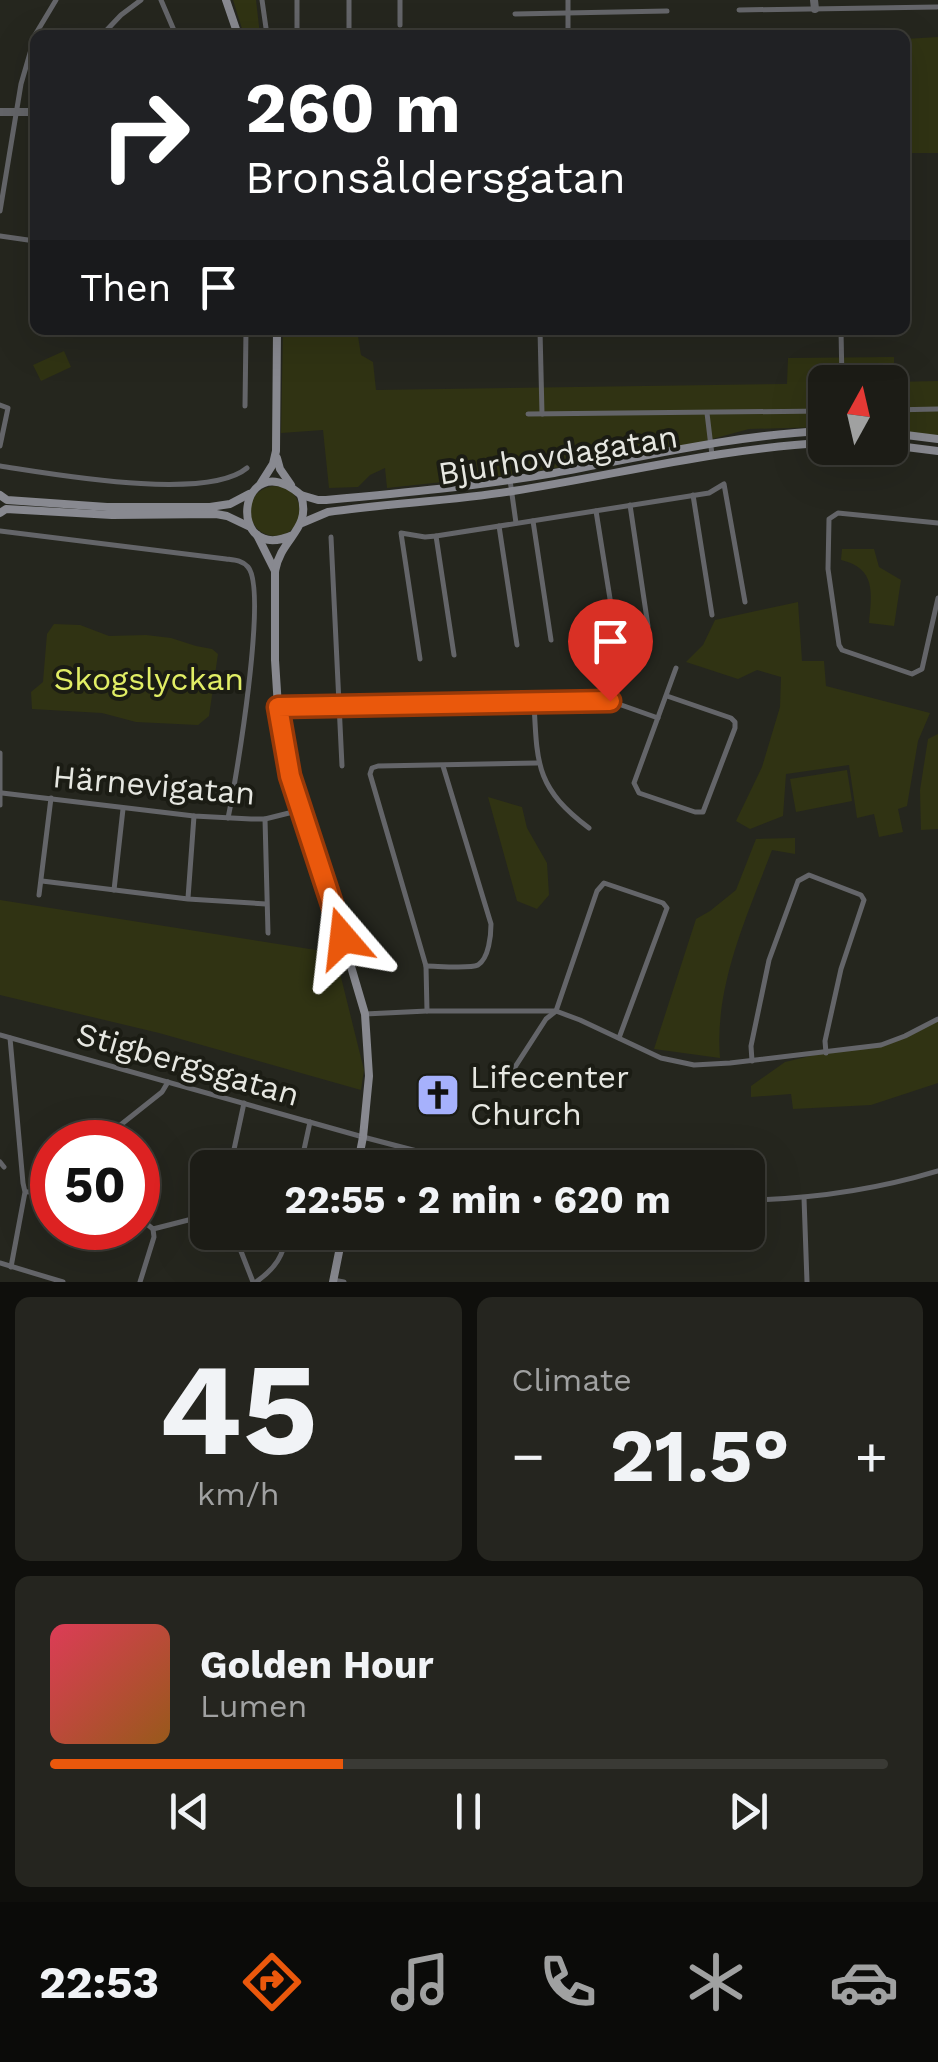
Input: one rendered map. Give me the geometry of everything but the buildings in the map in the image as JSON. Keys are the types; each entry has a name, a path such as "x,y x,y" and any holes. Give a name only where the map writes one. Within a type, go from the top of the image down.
{"main road":[{"path":"226,0 236,30"},
{"path":"275,572 245,513 274,464 277,335"},
{"name":"Bjurhovdagatan","path":"297,492 326,500 446,488 808,432"},
{"path":"908,435 938,439"},
{"name":"Bjurhovdagatan","path":"300,524 328,512 511,491 770,446 808,443"},
{"path":"908,447 938,451"},
{"path":"276,451 280,469 297,492 304,516 280,552 275,572 278,707 290,776 365,1014 369,1076 360,1150"},
{"path":"2,503 210,507 230,504 273,482 297,492"},
{"path":"446,488 447,499"},
{"path":"2,503 112,515 216,514 239,520 254,532 278,540 293,534"},
{"path":"337,1281 341,1250"}],"street":[{"path":"38,30 56,0"},
{"path":"107,30 140,0"},
{"path":"160,0 174,30"},
{"path":"262,0 265,30"},
{"path":"296,0 297,30"},
{"path":"348,0 349,30"},
{"path":"400,0 400,25"},
{"path":"568,0 568,30"},
{"path":"739,10 814,4 937,6"},
{"path":"514,14 667,11"},
{"path":"0,211 30,49"},
{"path":"0,112 30,111"},
{"path":"0,236 30,240"},
{"path":"245,406 246,335"},
{"path":"540,335 542,414"},
{"path":"840,335 841,365"},
{"path":"0,405 8,408 0,446"},
{"path":"908,410 938,409"},
{"path":"528,414 808,411"},
{"path":"708,413 712,456"},
{"path":"0,466 102,481 168,484 227,480 247,468"},
{"path":"510,480 516,524"},
{"path":"420,660 401,533 425,538 693,496 724,484 744,602"},
{"path":"693,496 712,615"},
{"path":"630,506 648,626"},
{"path":"596,511 615,630"},
{"path":"938,524 862,514 838,513 830,517 828,569 840,648 912,674 918,672 922,669 938,598"},
{"path":"533,521 552,640"},
{"path":"499,526 517,645"},
{"path":"0,531 226,559 242,562 250,570 254,621 249,693 228,818"},
{"path":"436,536 454,655"},
{"path":"331,537 342,766"},
{"path":"667,696 730,718 735,724 703,811 694,812 639,793 634,783 676,668"},
{"path":"278,707 610,701 658,718"},
{"path":"534,702 537,763 556,799 589,828"},
{"path":"0,753 0,804"},
{"path":"427,1011 426,966 370,774 372,769 537,763"},
{"path":"426,966 475,966 484,959 491,936 443,766"},
{"name":"Härnevigatan","path":"2,792 194,816 264,820 301,810"},
{"path":"39,895 51,798"},
{"path":"114,890 124,807"},
{"path":"188,899 194,816"},
{"path":"264,820 268,934"},
{"path":"752,1060 769,960 798,881 804,876 861,895 864,905 836,986 826,1053"},
{"path":"42,881 266,904"},
{"path":"504,1084 546,1019 556,1011 601,884 608,883 664,906 665,914 620,1038"},
{"path":"365,1014 556,1011 661,1058 710,1065 881,1045 938,1020"},
{"name":"Stigbergsgatan","path":"0,1035 411,1150"},
{"path":"10,1038 22,1183 26,1192 11,1267"},
{"path":"127,1120 162,1092 168,1082"},
{"path":"234,1150 244,1103"},
{"path":"304,1150 310,1122"},
{"path":"765,1199 864,1190 938,1172"},
{"path":"804,1198 807,1282"},
{"path":"160,1227 190,1220"},
{"path":"140,1282 150,1250"},
{"path":"241,1250 255,1282 277,1264 283,1250"},
{"path":"0,1263 63,1282"}],"green space":[{"path":"233,0 256,0 259,30 242,30"},
{"path":"938,37 938,153 910,153 910,39"},
{"path":"283,335 358,335 361,355 373,362 376,390 787,384 788,358 894,357 894,365 808,365 808,427 749,429 690,445 525,473 387,488 385,468 358,487 329,488 323,430 281,433"},
{"path":"64,351 71,367 41,381 33,365"},
{"path":"938,381 938,436 908,433 908,382"},
{"path":"275,486 293,493 300,511 293,529 275,536 257,529 250,511 257,493"},
{"path":"842,549 874,549 879,567 901,580 894,626 869,623 869,583 861,569 841,560"},
{"path":"798,602 802,661 824,661 826,686 930,713 918,741 907,806 898,809 903,832 879,837 874,814 857,818 849,765 786,774 783,816 750,829 736,821 762,767 780,707 781,677 757,670 738,679 686,662 703,645 715,620"},
{"name":"Skogslyckan","path":"54,624 80,625 109,636 171,638 212,649 218,654 209,716 198,725 32,709 31,692 43,682 47,634"},
{"path":"938,734 938,829 921,830 920,790 928,739"},
{"path":"847,770 852,801 796,812 790,779"},
{"path":"488,797 522,807 527,828 547,863 549,895 537,909 517,901"},
{"path":"795,838 795,854 772,850 743,926 722,1004 720,1058 654,1049 696,919 736,890 756,839"},
{"path":"0,900 335,953 364,1070 361,1090 159,1033 0,995"},
{"path":"938,1020 938,1083 871,1105 793,1109 791,1094 751,1097 751,1086 785,1062 885,1044"}],"place":[{"name":"Lifecenter Church","path":"438,1095"}],"route":[{"path":"343,938 290,776 278,707 610,701"}]}
